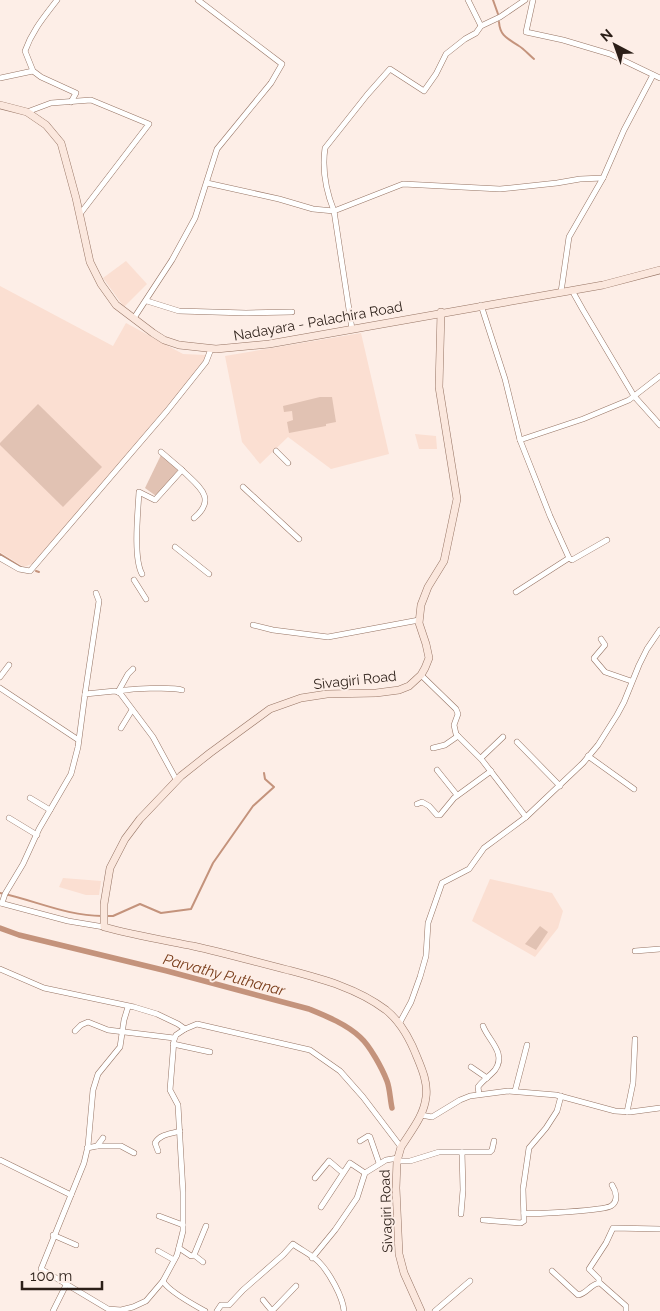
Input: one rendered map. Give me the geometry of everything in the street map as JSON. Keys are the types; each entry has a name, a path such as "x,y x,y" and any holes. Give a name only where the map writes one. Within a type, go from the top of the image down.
{"main road":[{"name":"Nadayara - Palachira Road","path":"0,105 27,112 46,124 61,143 80,214 90,262 100,284 116,305 153,333 168,342 179,345 211,349 270,344 441,312 574,290 660,270"},
{"path":"421,676 429,658 419,620 421,605 428,587 444,561 457,499 439,387 441,312"},
{"name":"Sivagiri Road","path":"421,676 409,686 399,690 376,693 318,695 301,698 270,709 210,753 181,776 178,782 140,819 125,839 110,868 103,917 104,926 127,933 227,954 319,978 355,992 374,1002 387,1011 399,1024 409,1038 423,1071 427,1096 421,1115 401,1147 396,1188 399,1254 404,1273 421,1311"}],"street":[{"path":"57,0 42,18 30,38 25,51 33,71 41,77 76,93 71,102"},
{"path":"134,318 147,301 195,218 217,149 271,83 282,64 198,0"},
{"path":"468,0 481,26"},
{"path":"352,329 334,211 328,195 324,158 326,148 367,95 390,69 424,91 436,74 446,54 476,33 481,26 500,17 525,0"},
{"path":"533,0 526,32 563,40 610,54 660,78"},
{"path":"0,78 33,71"},
{"path":"561,292 569,237 604,178 624,130 652,74"},
{"path":"27,112 50,103 92,100 149,124 80,214"},
{"path":"207,183 279,199 313,209 334,211 403,184 500,189 580,179 604,178"},
{"path":"574,290 574,294 583,310 634,396 660,425"},
{"path":"147,301 179,311 292,312"},
{"path":"482,305 505,379 520,440 569,558"},
{"path":"0,558 19,569 30,571 167,411 206,362 211,349"},
{"path":"520,440 583,419 634,396 660,376"},
{"path":"161,452 203,491 205,496 204,506 194,518"},
{"path":"276,452 288,463"},
{"path":"142,574 138,564 137,512 139,492 155,500 182,470"},
{"path":"243,487 299,539"},
{"path":"516,592 569,558 572,560 607,540"},
{"path":"175,547 209,574"},
{"path":"134,580 146,599"},
{"path":"96,593 99,601 75,761 67,783 50,810 1,903 68,921 104,926"},
{"path":"253,625 315,636 333,637 419,620"},
{"path":"399,1024 411,1002 420,977 426,956 428,923 442,883 469,869 488,845 526,817 560,786 588,756 617,715 647,649 660,630"},
{"path":"601,639 605,646 594,659 605,672 631,681"},
{"path":"0,677 9,665"},
{"path":"118,692 133,669"},
{"path":"421,676 457,711 458,715 454,726 458,736 481,758 526,817"},
{"path":"0,688 77,739"},
{"path":"85,694 172,688 182,690"},
{"path":"118,692 126,699 132,710 153,736 178,782"},
{"path":"121,728 132,710"},
{"path":"433,748 446,745 458,736"},
{"path":"481,758 504,737"},
{"path":"517,742 560,786"},
{"path":"588,756 634,788"},
{"path":"437,770 457,795"},
{"path":"417,804 420,801 427,804 439,816 457,795 491,770"},
{"path":"30,798 50,810"},
{"path":"9,818 37,835"},
{"path":"635,951 660,949"},
{"path":"0,969 44,988 157,1014 185,1029"},
{"path":"128,1007 120,1047 98,1074 93,1090 84,1163 41,1269 108,1309 121,1310 133,1308 146,1301 163,1281 179,1248 183,1225 180,1131 178,1102 170,1090 174,1041 185,1029 197,1024 310,1050 340,1071 363,1097 401,1147"},
{"path":"75,1031 81,1025 88,1022 102,1028 174,1041 210,1052"},
{"path":"479,1094 478,1086 498,1066 499,1054 483,1026"},
{"path":"627,1112 633,1083 635,1039"},
{"path":"515,1092 527,1045"},
{"path":"471,1067 487,1078"},
{"path":"421,1115 432,1116 460,1100 479,1094 515,1092 561,1096 607,1109 627,1112 660,1108"},
{"path":"483,1220 521,1223 524,1221 523,1189 529,1148 557,1111 561,1096"},
{"path":"158,1151 155,1143 160,1137 180,1131"},
{"path":"360,1141 368,1136 370,1137 379,1163"},
{"path":"97,1146 103,1138"},
{"path":"312,1258 335,1230 353,1203 364,1181 365,1173 379,1163 392,1158 410,1161 439,1152 491,1152 494,1141"},
{"path":"87,1148 120,1146 134,1154"},
{"path":"460,1214 463,1190 462,1152"},
{"path":"0,1160 71,1195"},
{"path":"315,1178 329,1161 343,1173"},
{"path":"321,1207 343,1173 352,1163 365,1173"},
{"path":"524,1213 596,1210 610,1207 614,1203 616,1196 612,1184"},
{"path":"160,1216 183,1225"},
{"path":"194,1255 206,1226"},
{"path":"626,1311 627,1307 623,1302 599,1282 599,1279 588,1269 606,1243 613,1228 660,1229"},
{"path":"54,1235 76,1245"},
{"path":"217,1311 221,1305 229,1305 293,1244 324,1268 342,1297 344,1311"},
{"path":"179,1248 191,1256 194,1255 203,1262"},
{"path":"158,1251 174,1260"},
{"path":"552,1271 578,1295 599,1282"},
{"path":"163,1281 164,1285 205,1311"},
{"path":"435,1311 470,1282"},
{"path":"53,1311 66,1285"},
{"path":"263,1300 272,1311 296,1286"}],"shaded area":[{"path":"126,261 147,284 124,307 103,278"},
{"path":"0,286 113,346 126,323 183,354 205,355 208,358 34,563 24,567 0,552"},
{"path":"361,333 389,454 331,469 288,437 260,464 242,442 225,356"},
{"path":"320,397 332,397 336,422 326,424 326,426 289,433 287,422 293,420 292,411 284,412 283,406"},
{"path":"38,404 102,467 63,507 0,445"},
{"path":"415,434 436,436 437,449 419,449"},
{"path":"161,455 178,470 156,496 145,488"},
{"path":"63,878 101,881 99,895 86,895 59,887"},
{"path":"490,879 552,893 563,911 558,928 535,957 472,921"},
{"path":"540,926 548,932 536,950 525,944"}],"waterway":[{"path":"493,0 498,14"},
{"path":"499,22 503,34 534,59"},
{"path":"0,554 21,567"},
{"path":"107,916 113,916 140,904 161,913 191,909 213,863 253,806 274,787 265,779 264,773"},
{"path":"0,893 63,911 102,916"},
{"name":"Parvathy Puthanar","path":"0,928 19,935 167,971 309,1009 329,1018 354,1032 368,1046 387,1081 392,1108"}]}
